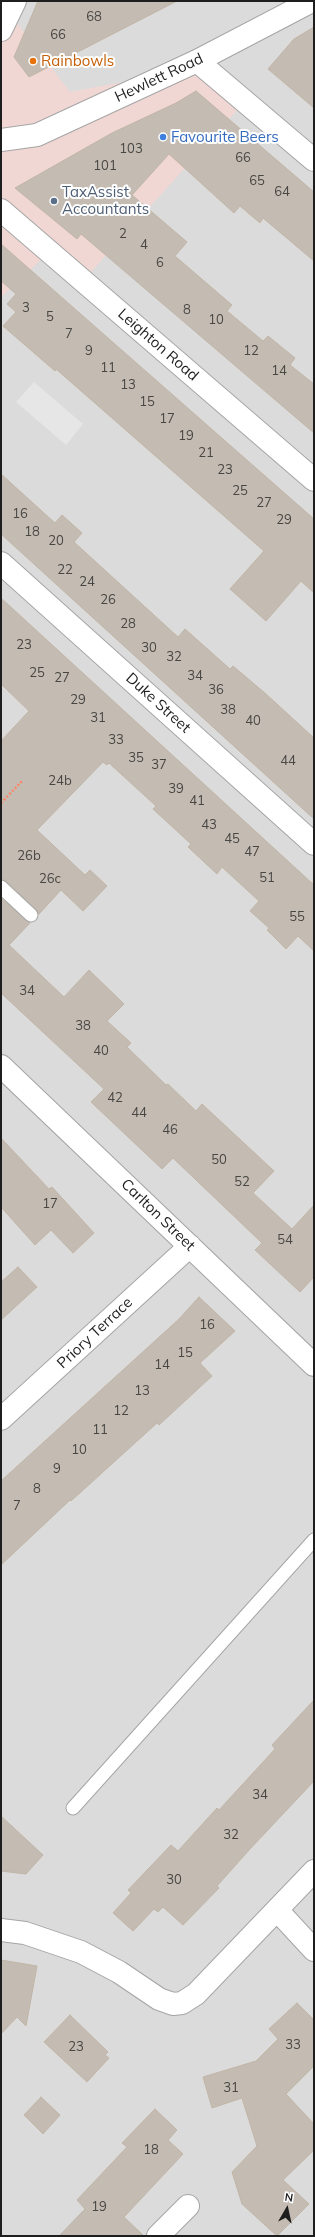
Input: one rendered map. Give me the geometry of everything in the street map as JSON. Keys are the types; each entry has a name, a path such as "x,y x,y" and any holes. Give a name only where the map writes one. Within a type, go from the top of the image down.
{"street":[{"path":"1,30 15,1"},
{"name":"Hewlett Road","path":"1,140 37,135 197,61 312,1"},
{"path":"197,61 314,160"},
{"name":"Leighton Road","path":"1,210 314,480"},
{"name":"Duke Street","path":"1,563 314,844"},
{"name":"Carlton Street","path":"1,1066 314,1365"},
{"name":"Priory Terrace","path":"1,1420 190,1246"},
{"path":"1,1930 25,1933 81,1952 119,1972 160,1999 173,2004 189,1999 314,1871"},
{"path":"277,1910 314,1950"},
{"path":"158,2236 188,2206"}],"lane":[{"path":"1,887 31,915"},
{"path":"73,1808 314,1540"}],"path":[{"path":"1,803 23,780"}],"shaded area":[{"path":"1,1 314,1 314,2236 1,2236"},
{"path":"13,18 70,92 188,70 239,108 90,273 43,258 1,297 1,25"},
{"path":"34,382 83,424 66,445 16,402"}],"building":[{"path":"38,1 177,1 29,77 14,57"},
{"path":"314,27 314,108 268,69 294,39"},
{"path":"196,91 314,192 314,261 263,218 260,223 240,206 234,213 169,154 132,195 187,242 175,256 232,305 227,311 263,341 268,336 295,358 290,365 314,384 314,433 81,234 77,239 15,188 112,133 176,103"},
{"path":"1,244 314,519 314,593 301,581 266,621 230,589 264,551 56,369 55,371 3,326 16,312 7,304 16,294 1,281"},
{"path":"1,474 55,523 62,515 82,533 74,542 178,637 185,629 230,669 233,666 314,738 314,819 1,534"},
{"path":"1,598 314,885 314,951 298,936 286,949 267,930 269,928 250,911 259,901 222,867 217,874 188,847 191,844 153,809 156,806 109,763 107,765 103,762 37,830 85,875 90,870 107,886 83,911 61,890 39,914 36,909 6,881 1,879 1,741 29,711 1,684"},
{"path":"1,898 30,923 9,945 64,997 89,970 124,1004 107,1021 131,1043 127,1047 166,1085 168,1084 196,1111 202,1104 274,1171 253,1193 292,1229 314,1205 314,1277 300,1292 255,1250 262,1243 173,1158 162,1169 91,1102 104,1089 1,993"},
{"path":"1,1138 49,1189 52,1187 94,1233 73,1253 51,1230 35,1245 1,1207"},
{"path":"18,1267 37,1287 1,1320 1,1282"},
{"path":"199,1297 235,1331 200,1363 212,1376 159,1425 157,1423 71,1501 70,1500 1,1565 1,1481 179,1319"},
{"path":"314,1700 314,1781 217,1886 219,1888 183,1925 163,1907 158,1912 154,1909 133,1931 113,1913 131,1893 128,1890 171,1845 178,1851 217,1808 219,1810 275,1749 272,1745"},
{"path":"1,1816 43,1855 26,1874 1,1871"},
{"path":"1,1960 37,1966 26,2026 17,2017 1,2034"},
{"path":"297,2003 314,2020 314,2066 286,2094 314,2124 314,2150 283,2180 309,2204 277,2236 242,2204 232,2172 257,2146 242,2098 212,2108 203,2077 256,2061 278,2039 269,2029"},
{"path":"70,2015 108,2052 105,2055 109,2058 87,2082 44,2042"},
{"path":"41,2097 60,2115 43,2134 24,2115"},
{"path":"155,2109 177,2130 168,2140 183,2154 124,2217 144,2236 59,2236 85,2209 77,2200 127,2147 122,2143"}],"place":[{"name":"Rainbowls","path":"33,61"},
{"name":"Favourite Beers","path":"163,137"},
{"name":"TaxAssist Accountants","path":"54,201"}]}
